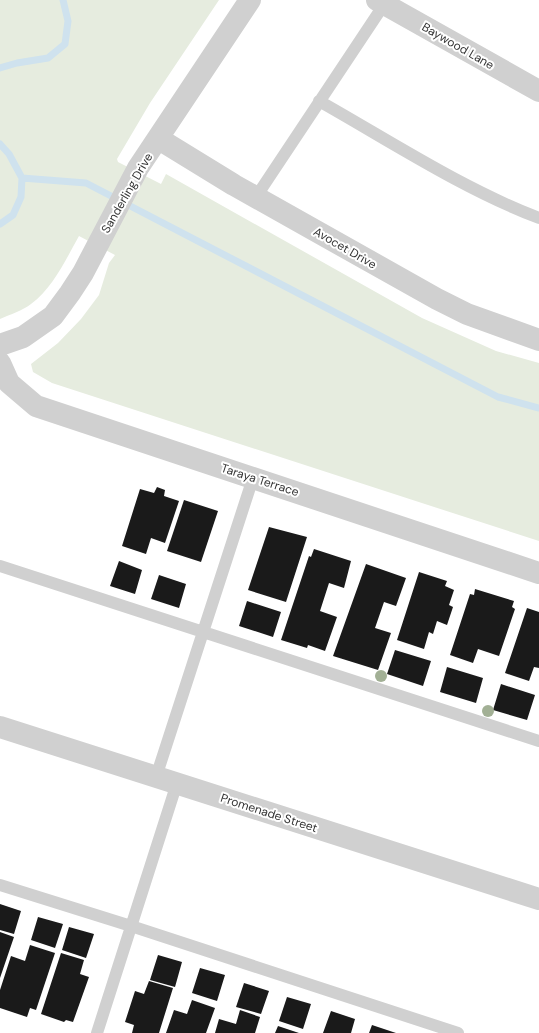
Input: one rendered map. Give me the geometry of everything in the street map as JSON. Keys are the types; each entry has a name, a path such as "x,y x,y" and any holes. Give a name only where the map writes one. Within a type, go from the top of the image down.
{"street":[{"name":"Sanderling Drive","path":"0,345 23,337 53,316 83,273 138,168 159,139 250,0"},
{"name":"Baywood Lane","path":"383,1 539,91"},
{"name":"Avocet Drive","path":"159,139 256,197 437,299 467,314 539,340"},
{"name":"Taraya Terrace","path":"0,363 10,383 36,406 539,573"},
{"name":"Promenade Street","path":"0,726 539,900"}],"lane":[{"path":"256,197 383,1"},
{"path":"319,101 460,181 518,210 539,218"},
{"path":"156,777 253,478"},
{"path":"0,566 539,741"},
{"path":"97,1033 177,783"},
{"path":"0,885 131,926 458,1033"}],"shaded area":[{"path":"0,0 219,0 150,103 117,159 118,162 161,184 166,174 422,318 496,351 539,363 539,541 52,383 33,372 31,364 58,343 81,319 99,295 109,263 115,255 79,236 58,273 46,290 24,309 0,319"}],"building":[{"path":"157,487 165,490 164,496 179,501 165,543 151,538 146,554 122,546 140,489 154,493"},
{"path":"184,500 218,511 201,562 167,551"},
{"path":"269,527 307,537 286,602 248,590"},
{"path":"314,549 351,561 344,588 329,583 320,611 337,617 325,651 308,645 307,648 281,640 309,556 311,557"},
{"path":"119,561 142,570 135,594 110,586"},
{"path":"366,564 406,578 396,606 384,602 375,628 391,633 378,670 333,656"},
{"path":"419,572 447,581 445,586 454,590 449,605 453,607 447,625 437,621 433,634 429,632 424,649 397,640"},
{"path":"159,575 186,584 179,608 151,599"},
{"path":"475,589 514,601 512,607 515,609 499,656 478,649 473,663 450,655 470,594 474,595"},
{"path":"247,601 281,612 273,637 239,626"},
{"path":"527,608 539,612 539,668 534,667 529,681 505,673"},
{"path":"395,650 431,661 423,686 387,674"},
{"path":"447,667 483,678 476,703 440,692"},
{"path":"501,684 535,695 527,720 493,710"},
{"path":"0,904 21,911 14,934 0,930"},
{"path":"38,917 63,924 55,948 31,940"},
{"path":"69,927 94,934 86,958 62,950"},
{"path":"0,932 14,937 0,978"},
{"path":"30,945 55,953 36,1010 30,1008 27,1017 0,1008 0,990 11,956 25,961"},
{"path":"61,953 84,960 80,974 89,977 73,1022 66,1020 64,1022 41,1014"},
{"path":"158,955 182,962 175,987 150,980"},
{"path":"200,968 225,975 217,1001 192,993"},
{"path":"149,981 173,988 159,1033 132,1033 134,1025 125,1022 135,991 144,994"},
{"path":"244,983 269,991 261,1014 236,1007"},
{"path":"287,997 311,1004 303,1029 279,1021"},
{"path":"192,1000 215,1008 206,1033 166,1033 174,1010 187,1014"},
{"path":"240,1010 260,1017 255,1033 215,1033 219,1019 236,1024"},
{"path":"331,1011 355,1019 351,1033 323,1033"},
{"path":"372,1025 396,1033 369,1033"},
{"path":"278,1026 299,1033 275,1033"}],"waterway":[{"path":"0,68 17,63 48,58 65,44 68,21 63,0"},
{"path":"0,144 9,154 22,178 21,197 13,215 0,224"},
{"path":"22,178 86,183 498,397 539,408"}]}
